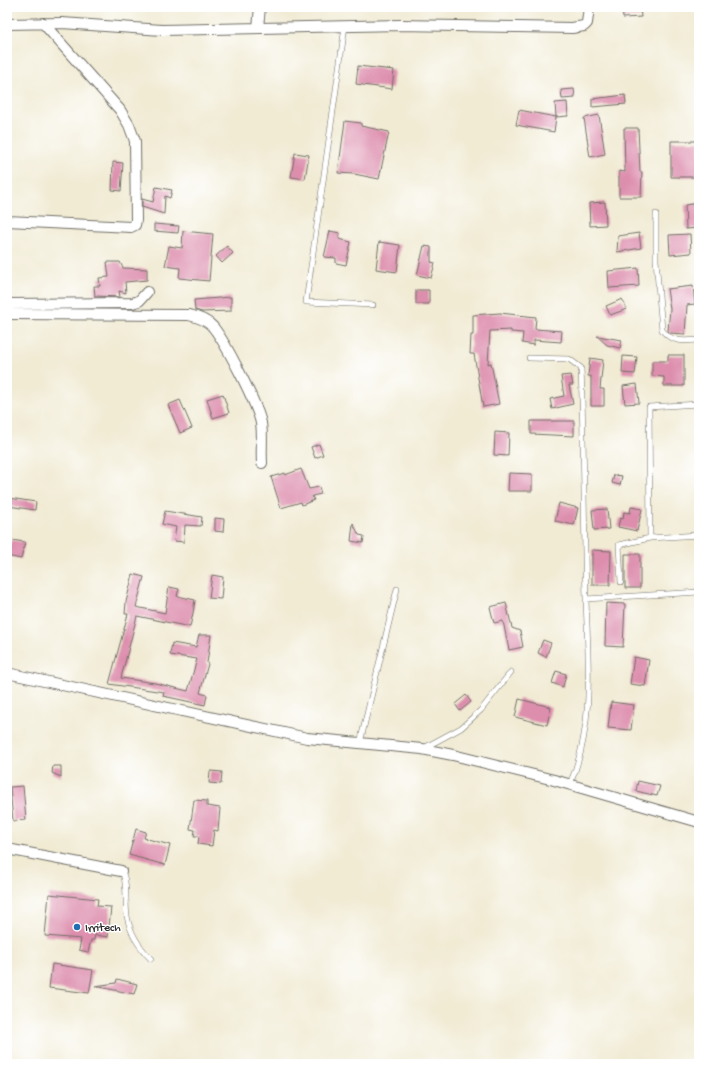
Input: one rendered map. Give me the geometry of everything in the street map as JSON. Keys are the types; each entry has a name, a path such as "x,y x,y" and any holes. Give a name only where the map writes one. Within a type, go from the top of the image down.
{"street":[{"path":"258,28 260,7"},
{"path":"7,24 43,23 162,30 345,26 483,26 572,28 584,26 587,23 589,7"},
{"path":"7,221 131,227 135,225 136,220 135,141 129,125 120,110 43,23"},
{"path":"7,304 132,303 139,301 147,292"},
{"path":"7,314 189,315 206,321 227,349 258,413 261,427 262,463"},
{"path":"7,673 307,738 422,749 570,784 699,822"},
{"path":"7,849 122,871"}],"lane":[{"path":"345,26 306,302 373,305"},
{"path":"656,214 656,260 662,330 667,337 675,340 699,340"},
{"path":"529,358 569,359 581,368 588,712 577,769 570,784"},
{"path":"650,538 648,407 699,404"},
{"path":"621,582 619,545 650,538 699,535"},
{"path":"360,743 397,589"},
{"path":"586,599 699,592"},
{"path":"422,749 461,728 480,710 511,672"},
{"path":"122,871 126,878 124,892 127,918 134,937 151,959"}],"building":[{"path":"622,7 640,7 641,17 623,18"},
{"path":"358,66 394,70 392,89 356,84"},
{"path":"574,89 575,98 562,99 561,90"},
{"path":"625,95 626,104 592,107 592,99"},
{"path":"567,102 568,116 556,117 555,103"},
{"path":"519,110 556,117 554,132 516,125"},
{"path":"599,115 605,154 590,157 584,118"},
{"path":"345,121 361,123 361,126 389,132 379,179 354,174 338,173"},
{"path":"624,128 638,128 640,172 642,172 641,197 619,197 619,171 625,172"},
{"path":"671,141 699,141 699,177 671,177"},
{"path":"295,153 309,155 305,179 291,177"},
{"path":"113,162 123,163 121,191 112,190"},
{"path":"156,187 172,190 170,198 165,196 164,214 142,207 142,199 153,202"},
{"path":"605,202 606,225 590,226 589,203"},
{"path":"699,203 699,228 686,229 685,205"},
{"path":"154,224 179,226 178,233 154,231"},
{"path":"183,231 213,234 209,281 179,278 180,268 165,266 169,246 182,248"},
{"path":"330,231 340,233 339,239 351,242 346,265 336,263 336,258 324,257"},
{"path":"639,233 641,248 617,252 618,236"},
{"path":"690,234 691,253 670,255 669,235"},
{"path":"379,242 400,245 397,272 376,269"},
{"path":"227,246 233,253 222,263 216,256"},
{"path":"424,246 431,247 431,262 435,263 431,278 417,275"},
{"path":"107,262 120,262 123,268 147,269 147,280 125,282 126,293 119,291 120,297 95,296 94,286 100,286 99,278 109,277"},
{"path":"638,268 639,286 609,288 608,271"},
{"path":"693,286 695,304 687,305 685,334 670,333 668,331 670,309 667,289"},
{"path":"416,290 429,290 429,304 416,304"},
{"path":"231,297 231,311 202,312 195,310 194,300"},
{"path":"622,299 627,309 610,315 606,306"},
{"path":"500,313 536,317 535,329 562,331 561,342 534,340 534,345 522,343 523,333 511,332 511,330 490,331 488,364 491,363 499,404 483,407 474,354 470,354 471,335 473,335 473,315"},
{"path":"597,336 622,340 620,348 607,345"},
{"path":"668,355 684,355 684,386 664,386 664,377 652,376 652,361 668,361"},
{"path":"623,356 637,357 635,374 622,373"},
{"path":"590,358 603,360 600,389 604,389 604,406 591,406 591,376 588,376"},
{"path":"571,375 573,385 569,385 573,404 552,409 550,399 564,396 561,376"},
{"path":"637,384 639,403 625,404 623,386"},
{"path":"223,394 229,413 213,418 207,399"},
{"path":"180,400 192,428 180,433 168,405"},
{"path":"531,421 574,421 574,436 531,434"},
{"path":"495,432 509,433 508,456 494,455"},
{"path":"319,444 323,455 315,458 311,447"},
{"path":"301,469 309,489 319,487 321,494 312,496 314,500 302,505 301,502 281,508 271,477 285,473 285,475"},
{"path":"509,473 532,474 532,491 508,491"},
{"path":"614,475 622,476 620,485 612,483"},
{"path":"9,498 36,502 35,510 8,506"},
{"path":"559,503 578,508 574,525 555,521"},
{"path":"631,507 642,509 637,531 618,527 620,518 623,519 624,512 630,513"},
{"path":"607,509 609,529 594,530 592,510"},
{"path":"165,511 202,517 201,526 185,525 184,542 174,541 176,527 162,524"},
{"path":"215,518 224,519 223,532 215,531"},
{"path":"353,523 359,535 364,536 363,543 351,541"},
{"path":"11,540 25,542 21,559 7,556"},
{"path":"592,550 611,551 610,585 592,585"},
{"path":"625,554 640,554 640,588 625,588"},
{"path":"133,574 144,577 136,607 165,613 169,587 179,589 177,596 195,600 190,627 137,616 121,678 155,683 188,691 197,659 170,655 172,643 196,647 199,635 211,635 208,664 200,693 207,695 205,705 163,696 164,692 109,684 128,614 125,614 126,602"},
{"path":"212,575 223,577 221,599 209,598"},
{"path":"506,603 512,628 520,631 523,647 509,650 503,621 494,623 490,607"},
{"path":"606,603 625,604 623,647 605,646"},
{"path":"543,640 551,643 546,657 538,653"},
{"path":"634,657 649,660 645,686 630,684"},
{"path":"556,671 566,674 563,687 552,683"},
{"path":"466,695 471,702 460,711 455,704"},
{"path":"519,699 551,707 547,725 515,717"},
{"path":"611,702 634,705 631,730 608,728"},
{"path":"53,766 61,766 61,777 52,773"},
{"path":"210,771 222,772 221,784 209,783"},
{"path":"638,781 660,786 657,796 636,791"},
{"path":"23,786 26,820 13,821 10,787"},
{"path":"194,800 207,801 207,806 220,808 218,831 214,830 212,846 198,844 199,836 194,836 195,830 190,829"},
{"path":"136,829 146,832 144,838 170,845 165,865 129,855"},
{"path":"49,894 98,899 97,906 111,907 108,937 95,935 94,940 91,940 88,952 79,950 81,939 45,936"},
{"path":"52,964 93,970 89,993 49,988"},
{"path":"117,979 137,984 134,994 95,986 116,983"}],"place":[{"name":"Irritech","path":"77,927"}]}
